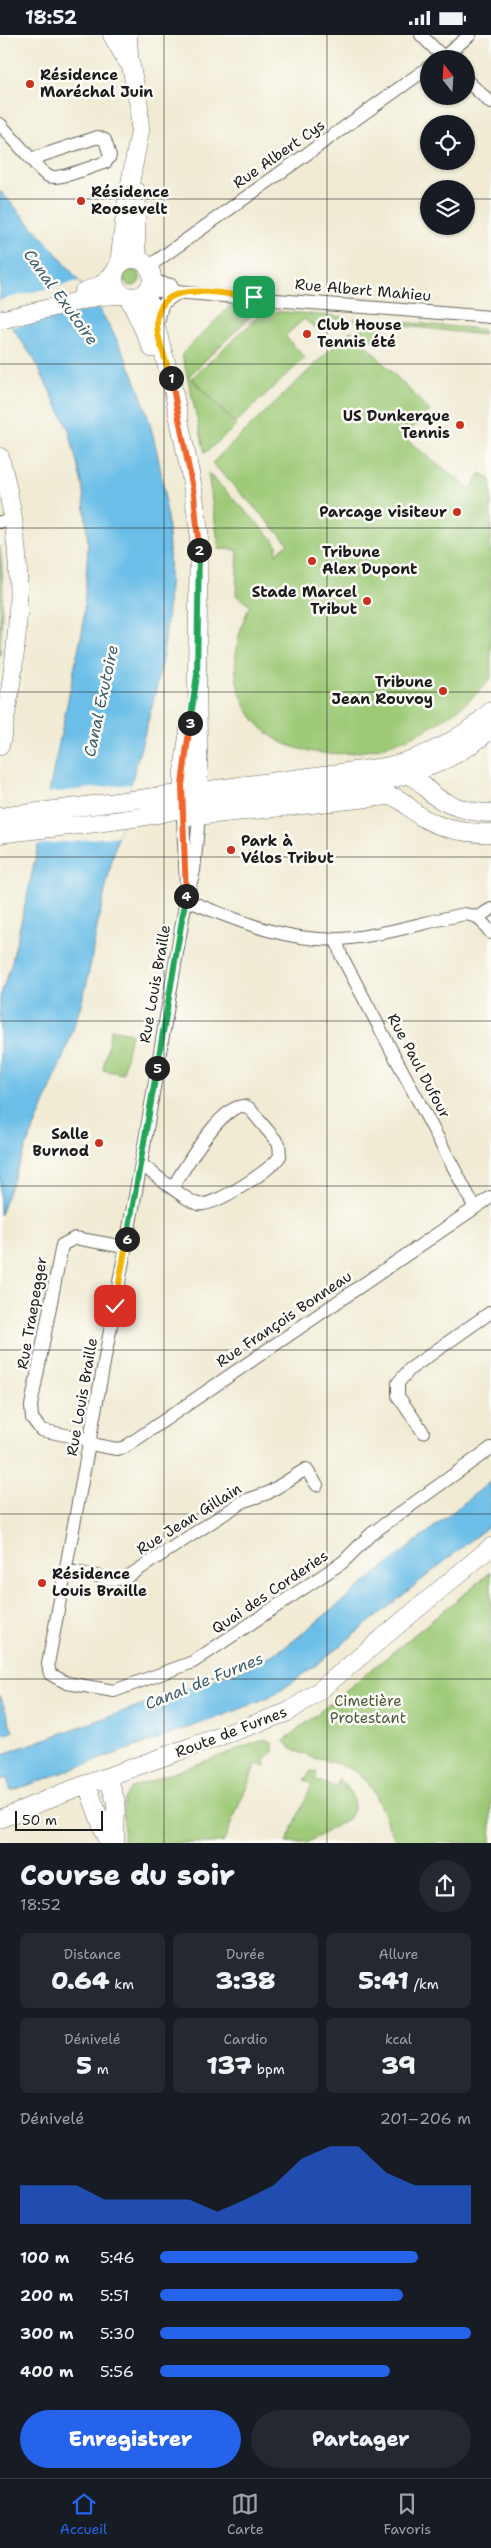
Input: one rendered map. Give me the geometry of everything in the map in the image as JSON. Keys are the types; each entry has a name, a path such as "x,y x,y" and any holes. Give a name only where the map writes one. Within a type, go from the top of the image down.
{"main road":[{"path":"112,35 133,75"},
{"path":"128,35 133,75 140,106 136,247 147,277 158,334 172,384 193,489 199,537 197,675 184,764 191,805"},
{"path":"138,139 127,199 115,285 126,296 152,347 179,424"},
{"path":"0,320 99,291 128,259 147,277"},
{"path":"0,312 87,291 137,297 147,277"},
{"path":"0,457 7,521 19,567 20,608 12,689 0,746"},
{"path":"191,805 434,757 491,711"},
{"path":"405,803 405,789 409,774 416,763 469,745 491,729"},
{"path":"434,757 430,779 438,797"},
{"path":"374,769 390,768 409,774 438,797 467,810 491,813"},
{"path":"191,805 376,783 409,774"},
{"path":"8,824 155,806 392,796 405,803 420,816 440,825 465,832 491,833"},
{"name":"Route de Furnes","path":"110,1781 270,1719 295,1707 319,1691 491,1547"},
{"name":"Route de Furnes","path":"7,1817 48,1806 88,1788 275,1725 303,1712 491,1556"},
{"path":"110,1781 117,1807 115,1843"},
{"path":"88,1788 108,1843"}],"street":[{"path":"421,35 435,50"},
{"path":"452,50 470,35"},
{"name":"Rue Albert Cys","path":"147,277 420,74"},
{"path":"475,88 491,103"},
{"path":"0,125 31,159 48,176 56,177 106,162 110,156 106,140 98,137 31,159"},
{"name":"Rue Albert Mahieu","path":"147,277 180,291 491,317"},
{"name":"Rue Albert Mahieu","path":"147,277 162,284 203,293"},
{"path":"158,334 160,306 168,298 180,291"},
{"name":"Rue Louis Braille","path":"48,1664 142,1159 186,900 191,805"},
{"path":"186,900 270,930 306,938 336,939 465,915 478,917 491,909"},
{"path":"478,917 491,933"},
{"name":"Rue Paul Dufour","path":"336,939 341,955 475,1208"},
{"path":"142,1159 175,1184 194,1203 208,1203 246,1183 274,1164 280,1156 280,1148 249,1108 243,1104 236,1105 221,1119 202,1143 175,1184"},
{"name":"Rue François Bonneau","path":"90,1442 117,1449 125,1447 491,1197"},
{"name":"Rue Traepegger","path":"90,1442 45,1431 33,1422 32,1406 44,1339 60,1252 64,1243 79,1238 125,1247"},
{"path":"423,1432 398,1396 400,1380 410,1369 491,1312"},
{"name":"Quai des Corderies","path":"48,1664 50,1674 60,1680 109,1691 193,1662 343,1563 371,1534 491,1448"},
{"name":"Rue Jean Gillain","path":"66,1570 116,1580 124,1579 244,1501 268,1493 306,1469 317,1485"}],"green space":[{"path":"129,270 135,270 140,275 138,284 129,286 124,281 124,275"},
{"path":"229,307 258,309 189,376 236,426 205,453 182,354"},
{"path":"259,310 347,317 343,321 326,321 314,327 304,319 285,336 305,358 235,423 192,378 262,313"},
{"path":"354,318 480,329 483,335 389,324 372,341 357,325"},
{"name":"Stade Marcel Tribut","path":"351,330 430,411 403,437 470,489 481,473 491,480 491,679 451,714 404,740 352,753 326,753 300,749 272,737 251,716 242,698 236,675 236,652 241,628 250,606 236,595 238,550 219,549 208,473 274,540 277,546 276,554 288,543 212,463"},
{"path":"0,545 3,587 0,656"},
{"path":"111,1029 131,1033 123,1074 103,1070"},
{"name":"Cimetière Protestant","path":"491,1572 491,1843 398,1843 373,1793 359,1775 342,1765 298,1752 284,1741"},
{"path":"266,1739 273,1743 273,1752 266,1758 265,1767 256,1764 223,1843 123,1843 124,1799 131,1788"},
{"path":"311,1771 317,1772 315,1780 336,1787 339,1780 346,1786 353,1798 354,1808 348,1819 307,1843 286,1843 312,1784 304,1780"}],"water":[{"name":"Canal Exutoire","path":"0,191 52,248 76,278 99,309 121,348 139,390 153,434 162,478 168,524 169,570 167,615 159,678 115,847 84,995 73,1031 0,1215 0,997 11,965 32,874 83,627 88,544 83,488 69,430 34,359 0,310"},
{"path":"491,1481 491,1524 315,1666 276,1694 238,1710 11,1791 7,1779 0,1779 2,1765 0,1755 255,1665 288,1645"},
{"path":"0,1695 13,1732 0,1736"}],"pier":[{"path":"78,281 98,308 12,327 0,310 0,300"},
{"path":"131,784 118,836 37,845 48,793"}],"place":[{"name":"Résidence Maréchal Juin","path":"30,84"},
{"name":"Résidence Roosevelt","path":"81,201"},
{"name":"Club House Tennis été","path":"307,334"},
{"name":"US Dunkerque Tennis","path":"460,425"},
{"name":"Parcage visiteur","path":"457,512"},
{"name":"Tribune Alex Dupont","path":"312,561"},
{"name":"Stade Marcel Tribut","path":"367,601"},
{"name":"Tribune Jean Rouvoy","path":"443,691"},
{"name":"Park à Vélos Tribut","path":"231,850"},
{"name":"Salle Burnod","path":"99,1143"},
{"name":"Résidence Louis Braille","path":"42,1583"}],"route":[{"path":"115,1306 186,900 182,785 197,675 199,531 192,483 172,384 158,334 158,314 163,302 180,291 254,297"}],"water label":[{"name":"Canal de Furnes","path":"204,1681"}]}
